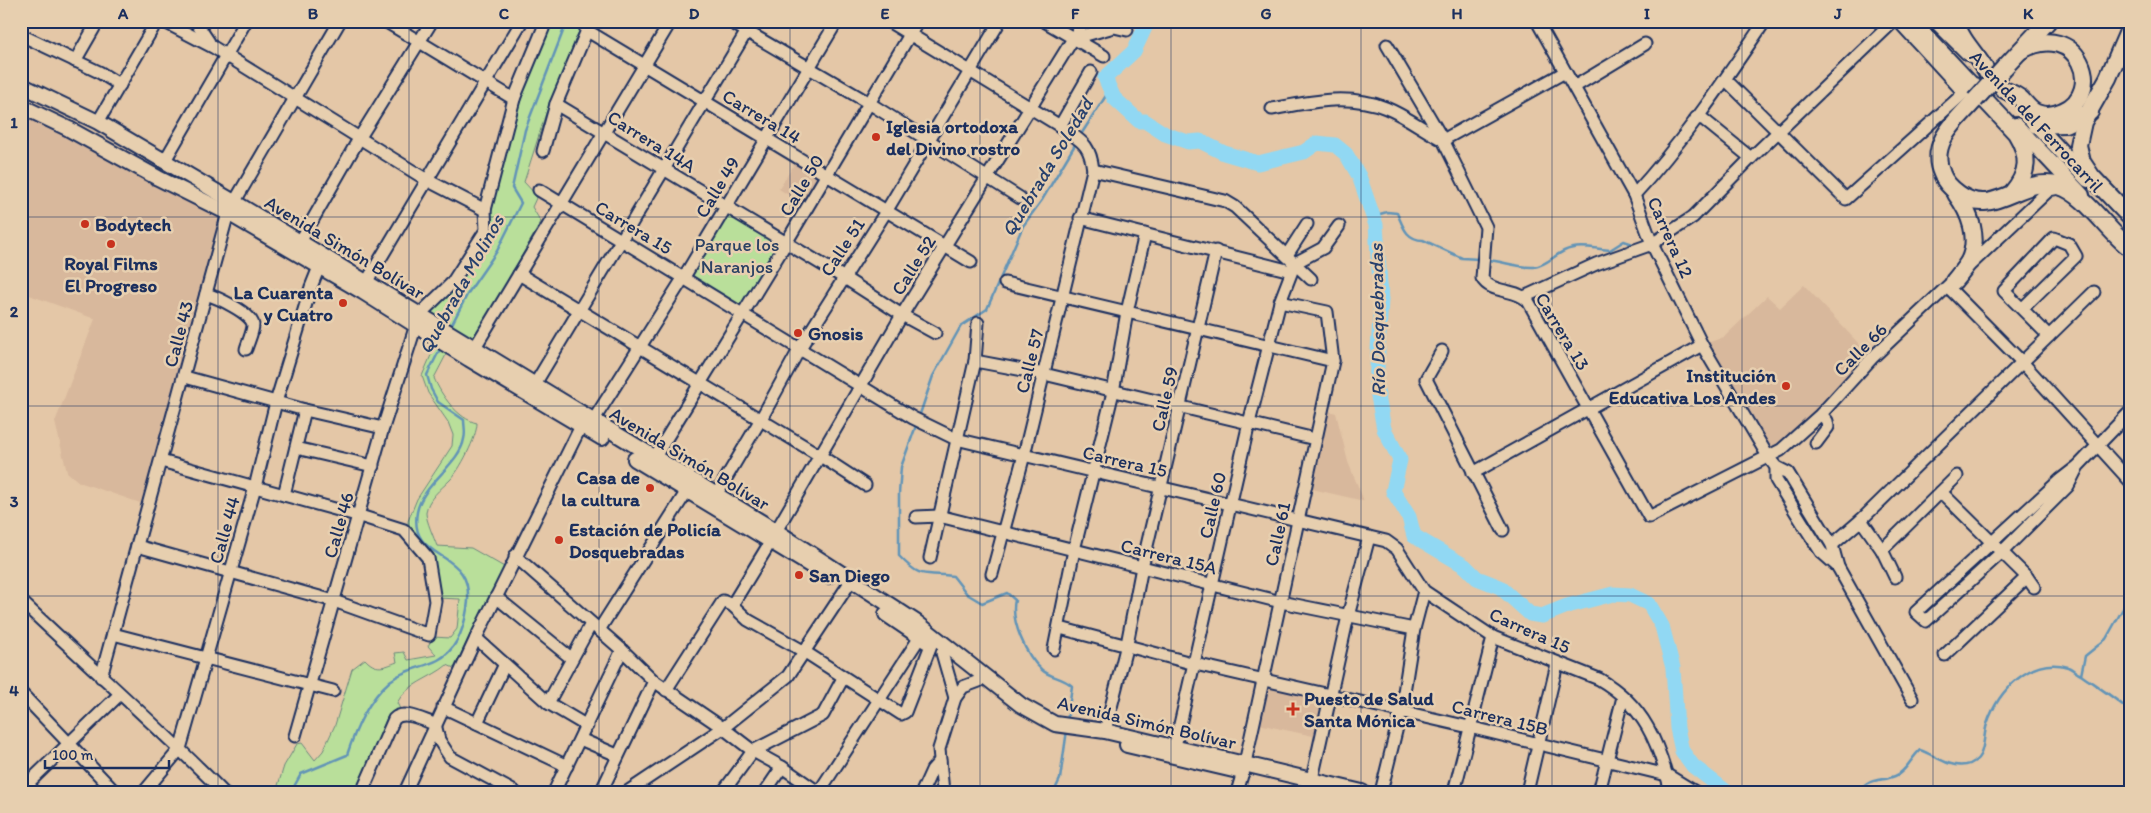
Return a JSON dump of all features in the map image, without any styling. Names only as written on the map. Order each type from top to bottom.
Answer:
[{"type":"highway","points":[[1911,21],[1980,84],[2012,127],[2025,151],[2027,160],[2024,176],[2010,196]]},
{"type":"highway","points":[[1956,21],[1963,38],[1981,61],[1980,84]]},
{"type":"highway","points":[[2022,50],[2045,24]]},
{"type":"highway","points":[[2130,27],[2090,112],[2083,122],[2078,137],[2082,162],[2092,177],[2130,217]]},
{"type":"highway","points":[[1951,284],[1969,261],[1973,237],[1970,216],[1950,187],[1939,166],[1941,141],[1980,84],[2032,44],[2048,41],[2068,48],[2081,63],[2084,82],[2081,92],[2066,110],[2048,115],[2035,113],[2018,96],[2003,89]]},
{"type":"highway","points":[[2036,125],[2065,124],[2090,112]]},
{"type":"highway","points":[[1950,187],[1965,198],[1983,203],[2002,200],[2026,188],[2046,184],[2062,187],[2076,194],[2130,247]]},
{"type":"main road","name":"Avenida del Ferrocarril","points":[[1917,21],[1980,84],[2130,247]]},
{"type":"main road","name":"Avenida del Ferrocarril","points":[[1936,21],[1980,84],[2003,89],[2130,224]]},
{"type":"main road","name":"Avenida Simón Bolívar","points":[[21,85],[98,122],[164,162],[319,267],[418,320]]},
{"type":"main road","name":"Avenida Simón Bolívar","points":[[21,106],[69,129],[158,178],[231,208],[300,242],[367,281],[433,330],[916,622],[1020,705],[1054,728]]},
{"type":"main road","name":"Avenida Simón Bolívar","points":[[456,344],[474,349],[535,384],[587,424]]},
{"type":"main road","name":"Avenida Simón Bolívar","points":[[690,487],[716,495],[931,645],[1016,710],[1054,728],[1312,779],[1362,792]]},
{"type":"main road","name":"Avenida Simón Bolívar","points":[[1080,733],[1105,731],[1174,751]]},
{"type":"main road","name":"Avenida Simón Bolívar","points":[[1244,767],[1325,792]]},
{"type":"street","points":[[98,122],[157,21]]},
{"type":"street","points":[[163,21],[213,47],[427,180],[485,210]]},
{"type":"street","points":[[195,21],[202,35],[213,47]]},
{"type":"street","points":[[164,162],[246,21]]},
{"type":"street","name":"Calle 43","points":[[101,677],[231,208],[340,21]]},
{"type":"street","points":[[385,21],[514,99]]},
{"type":"street","points":[[300,242],[360,137],[432,21]]},
{"type":"street","points":[[367,281],[522,21]]},
{"type":"street","points":[[474,349],[604,132],[646,67],[671,21]]},
{"type":"street","points":[[729,21],[750,26],[809,70],[869,104],[927,142],[1020,198]]},
{"type":"street","name":"Calle 49","points":[[406,792],[435,724],[515,556],[587,424],[684,277],[838,21]]},
{"type":"street","points":[[888,21],[972,70],[1060,126],[1091,72]]},
{"type":"street","name":"Calle 50","points":[[651,463],[786,243],[918,21]]},
{"type":"street","name":"Calle 51","points":[[716,495],[800,348],[887,210],[1000,21]]},
{"type":"street","points":[[1044,21],[1104,56]]},
{"type":"street","name":"Calle 52","points":[[666,690],[774,536],[819,455],[902,315],[1084,21]]},
{"type":"street","name":"Carrera 12","points":[[1537,21],[1634,195],[1652,244],[1702,345],[1772,462],[1776,480],[1822,552],[1838,567]]},
{"type":"street","points":[[1634,195],[1657,170],[1726,80],[1765,21]]},
{"type":"street","points":[[1524,297],[1596,264],[1652,244],[1693,217],[1751,158],[1894,21]]},
{"type":"street","points":[[1726,80],[1846,200],[1980,84],[1932,58],[1898,21]]},
{"type":"street","points":[[543,151],[556,104],[588,26]]},
{"type":"street","name":"Carrera 14","points":[[588,26],[646,67],[971,262]]},
{"type":"street","points":[[535,384],[665,171],[750,26]]},
{"type":"street","points":[[1074,38],[1114,27],[1127,30]]},
{"type":"street","points":[[75,61],[94,28]]},
{"type":"street","name":"Calle 46","points":[[295,736],[360,516],[383,428],[418,320],[452,283],[486,230],[485,210],[514,99],[543,29]]},
{"type":"street","points":[[21,35],[120,85]]},
{"type":"street","points":[[1574,87],[1645,44]]},
{"type":"street","name":"Carrera 13","points":[[1388,46],[1443,140],[1486,227],[1482,278],[1485,283],[1524,297],[1649,517]]},
{"type":"street","points":[[1272,109],[1320,100],[1346,100],[1385,108],[1443,140],[1565,72]]},
{"type":"street","name":"Carrera 14A","points":[[556,104],[843,277],[902,315],[935,333]]},
{"type":"street","points":[[1696,118],[1703,119],[1751,158]]},
{"type":"street","name":"Calle 57","points":[[992,574],[1024,455],[1093,170],[1092,155],[1083,142],[1060,126]]},
{"type":"street","points":[[1093,170],[1225,202],[1235,207],[1291,263],[1310,278]]},
{"type":"street","name":"Calle 66","points":[[1649,517],[1772,462],[1781,450],[1821,414],[1872,358],[2049,190],[2058,188],[2076,194]]},
{"type":"street","name":"Carrera 15","points":[[539,190],[862,385],[912,418],[925,422],[956,439],[1161,488],[1230,502],[1386,541],[1397,549],[1424,591],[1493,637],[1598,679],[1636,708],[1654,736],[1671,792]]},
{"type":"street","points":[[1080,218],[1216,251],[1291,263],[1323,248],[1339,226]]},
{"type":"street","name":"Calle 60","points":[[1174,751],[1249,423],[1291,263],[1307,224]]},
{"type":"street","points":[[1054,649],[1060,628],[1074,550],[1113,392],[1127,312],[1145,234]]},
{"type":"street","points":[[2023,308],[2076,256],[2069,244],[2054,238],[2004,291],[2049,336]]},
{"type":"street","name":"Calle 59","points":[[1105,731],[1127,644],[1142,566],[1216,251]]},
{"type":"street","name":"Calle 44","points":[[144,792],[180,749],[255,487],[276,402],[311,287],[319,267]]},
{"type":"street","points":[[520,274],[761,419],[865,485]]},
{"type":"street","points":[[1005,283],[1333,361]]},
{"type":"street","points":[[1951,284],[2130,481]]},
{"type":"street","points":[[1832,545],[1861,520],[2094,292]]},
{"type":"street","points":[[206,294],[230,304],[250,320],[253,325],[246,349]]},
{"type":"street","name":"Calle 61","points":[[1237,792],[1264,680],[1333,361],[1327,312],[1280,302]]},
{"type":"street","points":[[930,558],[938,516],[975,362],[978,323]]},
{"type":"street","points":[[1473,473],[1702,345]]},
{"type":"street","points":[[1442,351],[1426,379],[1504,530]]},
{"type":"street","points":[[975,362],[1044,374],[1315,439]]},
{"type":"street","points":[[185,377],[305,410],[383,428]]},
{"type":"street","points":[[284,496],[305,410]]},
{"type":"street","points":[[2078,466],[2068,486],[2002,552],[1926,620],[1916,612],[2060,480],[2078,466],[2130,412]]},
{"type":"street","points":[[1816,443],[1828,427],[1821,414]]},
{"type":"street","points":[[296,448],[373,466]]},
{"type":"street","points":[[137,546],[334,601],[429,635],[435,601],[428,558],[404,530],[162,461]]},
{"type":"street","name":"Carrera 12","points":[[1772,462],[1788,473],[1832,545],[1838,567],[1912,699]]},
{"type":"street","points":[[1882,550],[1958,476]]},
{"type":"street","points":[[548,702],[571,658],[595,627],[690,487]]},
{"type":"street","points":[[1941,492],[2027,577],[2034,587]]},
{"type":"street","name":"Carrera 15A","points":[[916,517],[938,516],[1280,602],[1414,628]]},
{"type":"street","points":[[1861,520],[1882,550],[1895,577]]},
{"type":"street","points":[[1312,779],[1348,616],[1369,538]]},
{"type":"street","points":[[515,556],[622,650],[654,681],[724,728],[753,751],[782,767],[819,792],[879,700],[931,645]]},
{"type":"street","points":[[1945,655],[2027,577]]},
{"type":"street","points":[[628,792],[724,728],[788,676],[847,587]]},
{"type":"street","points":[[1381,792],[1401,711],[1414,628],[1424,591]]},
{"type":"street","points":[[496,597],[571,658]]},
{"type":"street","points":[[21,601],[119,695],[180,749],[223,792]]},
{"type":"street","points":[[727,603],[748,620],[805,652],[901,714],[905,712],[911,701],[931,645]]},
{"type":"street","name":"Carrera 15B","points":[[1060,628],[1127,644],[1195,664],[1469,727],[1667,776],[1695,792]]},
{"type":"street","points":[[113,634],[333,691]]},
{"type":"street","points":[[1454,792],[1493,637]]},
{"type":"street","points":[[476,638],[504,666],[548,702],[586,726]]},
{"type":"street","points":[[931,645],[955,698]]},
{"type":"street","points":[[554,792],[622,650]]},
{"type":"street","points":[[1527,792],[1558,664]]},
{"type":"street","points":[[477,723],[504,666]]},
{"type":"street","points":[[723,792],[753,751],[763,744],[823,716],[843,678]]},
{"type":"street","points":[[944,792],[939,749],[955,698],[963,687],[979,680]]},
{"type":"street","points":[[601,792],[617,755],[654,681]]},
{"type":"street","points":[[21,693],[115,792]]},
{"type":"street","points":[[26,786],[119,695]]},
{"type":"street","points":[[1598,792],[1623,697]]},
{"type":"street","points":[[443,707],[567,766]]},
{"type":"street","points":[[362,792],[394,719],[398,715],[405,714],[435,724],[439,740],[450,757],[515,792]]},
{"type":"street","points":[[580,739],[617,755]]},
{"type":"street","points":[[922,792],[932,770],[940,761]]},
{"type":"street","points":[[765,792],[782,767]]},
{"type":"shaded area","points":[[21,106],[228,213],[149,506],[79,482],[67,472],[55,422],[95,319],[21,292]]},
{"type":"shaded area","points":[[798,158],[826,176],[808,207],[779,189]]},
{"type":"shaded area","name":"Institución Educativa Los Andes","points":[[1804,285],[1872,358],[1769,458],[1702,345],[1724,337],[1767,296],[1780,308]]},
{"type":"shaded area","points":[[1329,411],[1336,413],[1348,462],[1364,501],[1312,489]]},
{"type":"shaded area","name":"Puesto de Salud Santa Mónica","points":[[1264,680],[1332,695],[1322,738],[1254,723]]},
{"type":"green space","points":[[547,21],[585,21],[576,37],[570,60],[546,113],[524,182],[537,196],[532,207],[541,222],[473,341],[424,318],[456,286],[491,211],[516,110]]},
{"type":"green space","name":"Parque los Naranjos","points":[[725,206],[786,243],[743,313],[684,277]]},
{"type":"green space","points":[[435,346],[447,353],[434,378],[437,385],[446,399],[463,417],[477,423],[471,445],[458,469],[429,503],[426,513],[429,524],[437,546],[471,548],[506,568],[492,591],[454,668],[447,665],[413,686],[401,696],[397,703],[400,709],[394,710],[387,717],[357,792],[276,792],[284,766],[297,744],[302,743],[315,760],[323,751],[335,725],[352,669],[365,659],[377,667],[392,664],[397,662],[395,653],[404,652],[408,660],[436,655],[428,646],[433,637],[450,638],[457,629],[460,599],[438,598],[437,581],[408,529],[408,521],[417,499],[452,446],[453,435],[448,422],[428,393],[422,376]]},
{"type":"waterway","name":"Quebrada Molinos","points":[[450,328],[468,293],[497,251],[521,203],[512,188],[525,130],[567,21]]},
{"type":"waterway","name":"Río Dosquebradas","points":[[1148,21],[1134,51],[1105,78],[1114,98],[1139,121],[1145,121],[1165,134],[1188,142],[1200,141],[1224,153],[1258,163],[1304,152],[1317,143],[1335,145],[1346,154],[1359,176],[1376,225],[1381,299],[1376,385],[1384,429],[1400,460],[1393,491],[1409,517],[1414,536],[1465,566],[1477,578],[1500,587],[1530,614],[1542,616],[1567,606],[1613,594],[1630,595],[1649,604],[1662,626],[1673,668],[1677,728],[1682,751],[1693,766],[1727,792]]},
{"type":"waterway","name":"Quebrada Soledad","points":[[1080,136],[1109,91]]},
{"type":"waterway","name":"Quebrada Soledad","points":[[919,417],[933,376],[961,326],[987,309],[1023,226],[1042,200],[1076,143]]},
{"type":"waterway","points":[[1373,216],[1387,212],[1397,213],[1403,227],[1413,238],[1423,240],[1462,258],[1479,259]]},
{"type":"waterway","points":[[1487,260],[1534,267],[1570,249],[1587,247],[1610,250],[1624,241],[1636,245]]},
{"type":"waterway","name":"Quebrada Molinos","points":[[291,792],[301,774],[347,755],[354,735],[369,706],[390,681],[408,671],[432,663],[445,656],[455,644],[462,631],[467,609],[468,589],[463,574],[454,564],[432,550],[423,541],[417,529],[417,512],[420,502],[433,483],[456,457],[465,437],[464,420],[438,402],[431,389],[427,375],[441,347]]},
{"type":"waterway","name":"Quebrada Soledad","points":[[917,423],[901,467],[899,556],[907,564],[924,574],[953,576],[967,594],[982,603],[1007,593],[1015,600],[1014,608],[1017,627],[1030,656],[1046,673],[1072,686],[1067,722]]},
{"type":"waterway","points":[[2081,675],[2085,656],[2106,639],[2130,596]]},
{"type":"waterway","points":[[1858,792],[1871,782],[1899,774],[1920,750],[1953,765],[1973,763],[1981,754],[1987,724],[1999,700],[2017,679],[2029,671],[2041,667],[2054,665],[2068,667],[2106,692],[2130,711]]},
{"type":"waterway","name":"Quebrada Soledad","points":[[1054,792],[1060,779],[1067,730]]},
{"type":"place","name":"Iglesia ortodoxa del Divino rostro","points":[[876,137]]},
{"type":"place","name":"Bodytech","points":[[85,224]]},
{"type":"place","name":"Royal Films El Progreso","points":[[111,244]]},
{"type":"place","name":"La Cuarenta y Cuatro","points":[[343,303]]},
{"type":"place","name":"Gnosis","points":[[798,333]]},
{"type":"place","name":"Institución Educativa Los Andes","points":[[1786,386]]},
{"type":"place","name":"Casa de la cultura","points":[[650,488]]},
{"type":"place","name":"Estación de Policía Dosquebradas","points":[[559,540]]},
{"type":"place","name":"San Diego","points":[[799,575]]},
{"type":"place","name":"Puesto de Salud Santa Mónica","points":[[1293,709]]}]
